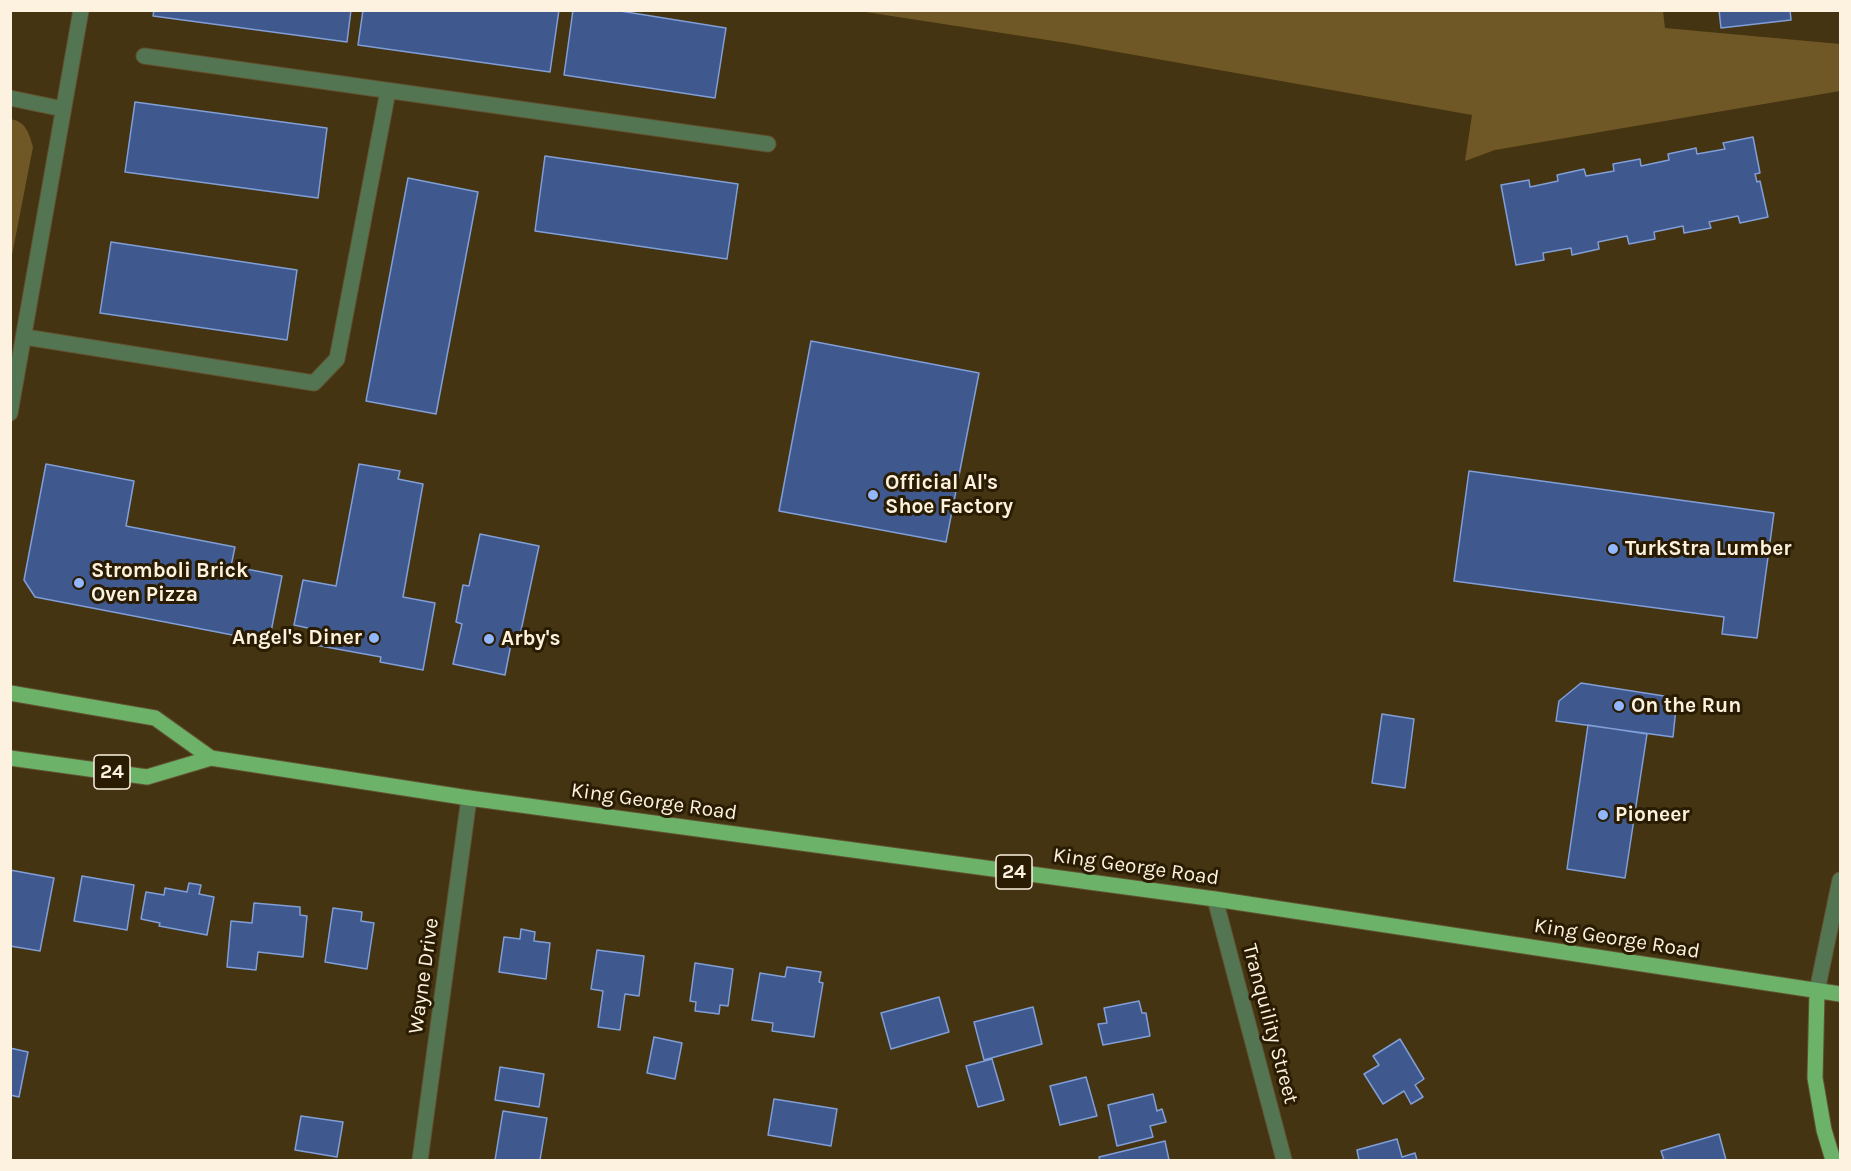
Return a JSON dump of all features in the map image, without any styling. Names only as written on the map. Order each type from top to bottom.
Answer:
[{"type":"main road","name":"King George Road","points":[[10,693],[155,718],[211,758]]},
{"type":"main road","name":"King George Road","points":[[10,758],[147,777],[211,758],[469,798],[1215,899],[1840,994]]},
{"type":"main road","points":[[1817,991],[1815,1078],[1824,1130],[1833,1161]]},
{"type":"street","points":[[10,413],[81,10]]},
{"type":"street","points":[[144,56],[768,144]]},
{"type":"street","points":[[25,338],[314,383],[337,358],[388,91]]},
{"type":"street","points":[[10,98],[63,109]]},
{"type":"street","name":"Wayne Drive","points":[[420,1161],[469,798]]},
{"type":"street","points":[[1817,991],[1840,880]]},
{"type":"street","name":"Tranquility Street","points":[[1215,899],[1284,1161]]},
{"type":"shaded area","points":[[859,11],[1663,11],[1665,28],[1840,44],[1840,91],[1495,150],[1465,161],[1472,115],[1067,43]]},
{"type":"shaded area","points":[[11,119],[23,125],[33,147],[11,260]]},
{"type":"building","points":[[154,10],[351,10],[347,42],[153,16]]},
{"type":"building","points":[[363,10],[559,10],[550,72],[358,45]]},
{"type":"building","points":[[573,10],[614,10],[726,28],[715,98],[564,75]]},
{"type":"building","points":[[1719,10],[1790,10],[1791,20],[1721,28]]},
{"type":"building","points":[[135,102],[327,128],[318,198],[125,172]]},
{"type":"building","points":[[1753,137],[1760,173],[1755,174],[1757,182],[1760,181],[1768,217],[1740,223],[1738,216],[1709,222],[1711,228],[1684,233],[1683,226],[1654,232],[1655,239],[1629,244],[1627,236],[1598,242],[1599,249],[1572,255],[1571,248],[1543,253],[1544,260],[1516,265],[1501,185],[1529,180],[1530,187],[1558,181],[1557,175],[1584,169],[1586,176],[1614,171],[1613,164],[1640,159],[1641,166],[1669,160],[1668,154],[1696,148],[1697,154],[1725,149],[1723,143]]},
{"type":"building","points":[[545,156],[738,184],[727,259],[535,231]]},
{"type":"building","points":[[408,178],[478,192],[436,414],[366,401]]},
{"type":"building","points":[[111,242],[297,270],[287,340],[100,313]]},
{"type":"building","points":[[811,341],[979,373],[946,542],[779,511]]},
{"type":"building","points":[[46,464],[134,481],[126,526],[235,547],[231,566],[282,576],[269,642],[35,597],[24,580]]},
{"type":"building","points":[[359,464],[400,471],[398,479],[423,484],[403,597],[435,603],[423,670],[380,662],[381,657],[315,645],[317,630],[294,625],[303,580],[336,586]]},
{"type":"building","points":[[1469,471],[1774,513],[1757,638],[1722,634],[1724,617],[1454,581]]},
{"type":"building","points":[[480,534],[539,546],[519,640],[512,639],[505,675],[453,664],[462,624],[456,622],[463,585],[469,586]]},
{"type":"building","points":[[1581,683],[1677,698],[1673,737],[1556,721],[1559,701]]},
{"type":"building","points":[[1382,714],[1414,719],[1405,788],[1372,783]]},
{"type":"building","points":[[1588,725],[1647,734],[1625,878],[1567,869]]},
{"type":"building","points":[[10,870],[54,878],[40,951],[10,946]]},
{"type":"building","points":[[82,876],[134,885],[127,930],[74,921]]},
{"type":"building","points":[[189,883],[201,885],[199,894],[214,897],[207,935],[159,926],[160,923],[141,919],[146,892],[164,895],[165,888],[187,892]]},
{"type":"building","points":[[254,903],[300,907],[300,915],[307,916],[303,957],[258,952],[256,970],[227,967],[231,921],[252,923]]},
{"type":"building","points":[[333,908],[362,912],[361,921],[374,923],[367,969],[325,962]]},
{"type":"building","points":[[521,929],[535,932],[534,941],[550,943],[546,979],[499,972],[504,937],[520,939]]},
{"type":"building","points":[[597,950],[644,956],[639,996],[625,994],[620,1030],[598,1027],[603,991],[591,989]]},
{"type":"building","points":[[695,963],[733,969],[728,1006],[720,1005],[719,1014],[695,1011],[696,1002],[690,1001]]},
{"type":"building","points":[[787,967],[821,972],[819,982],[823,983],[814,1037],[772,1031],[773,1023],[752,1020],[760,973],[785,977]]},
{"type":"building","points":[[939,997],[949,1032],[891,1049],[881,1013]]},
{"type":"building","points":[[1139,1001],[1142,1013],[1146,1013],[1150,1036],[1103,1045],[1098,1024],[1107,1023],[1104,1008]]},
{"type":"building","points":[[1033,1007],[1042,1044],[984,1060],[974,1022]]},
{"type":"building","points":[[654,1037],[682,1043],[675,1079],[647,1073]]},
{"type":"building","points":[[1400,1039],[1424,1079],[1415,1085],[1423,1097],[1411,1104],[1404,1091],[1383,1104],[1364,1074],[1379,1065],[1373,1056]]},
{"type":"building","points":[[10,1048],[28,1052],[19,1097],[10,1095]]},
{"type":"building","points":[[992,1059],[1004,1100],[978,1107],[966,1066]]},
{"type":"building","points":[[500,1067],[544,1074],[539,1107],[495,1100]]},
{"type":"building","points":[[1086,1077],[1097,1116],[1060,1125],[1050,1086]]},
{"type":"building","points":[[1153,1094],[1157,1111],[1162,1109],[1166,1122],[1150,1126],[1153,1137],[1117,1146],[1108,1105]]},
{"type":"building","points":[[774,1099],[837,1109],[831,1146],[768,1135]]},
{"type":"building","points":[[503,1111],[547,1118],[540,1160],[495,1160]]},
{"type":"building","points":[[301,1116],[343,1122],[337,1157],[295,1150]]},
{"type":"building","points":[[1719,1134],[1726,1160],[1664,1160],[1661,1151]]},
{"type":"building","points":[[1397,1139],[1402,1157],[1415,1153],[1417,1160],[1359,1160],[1357,1150]]},
{"type":"building","points":[[1165,1141],[1169,1160],[1100,1160],[1099,1157]]},
{"type":"place","name":"Official Al's Shoe Factory","points":[[873,495]]},
{"type":"place","name":"TurkStra Lumber","points":[[1613,549]]},
{"type":"place","name":"Stromboli Brick Oven Pizza","points":[[79,583]]},
{"type":"place","name":"Angel's Diner","points":[[374,638]]},
{"type":"place","name":"Arby's","points":[[489,639]]},
{"type":"place","name":"On the Run","points":[[1619,706]]},
{"type":"place","name":"Pioneer","points":[[1603,815]]}]
